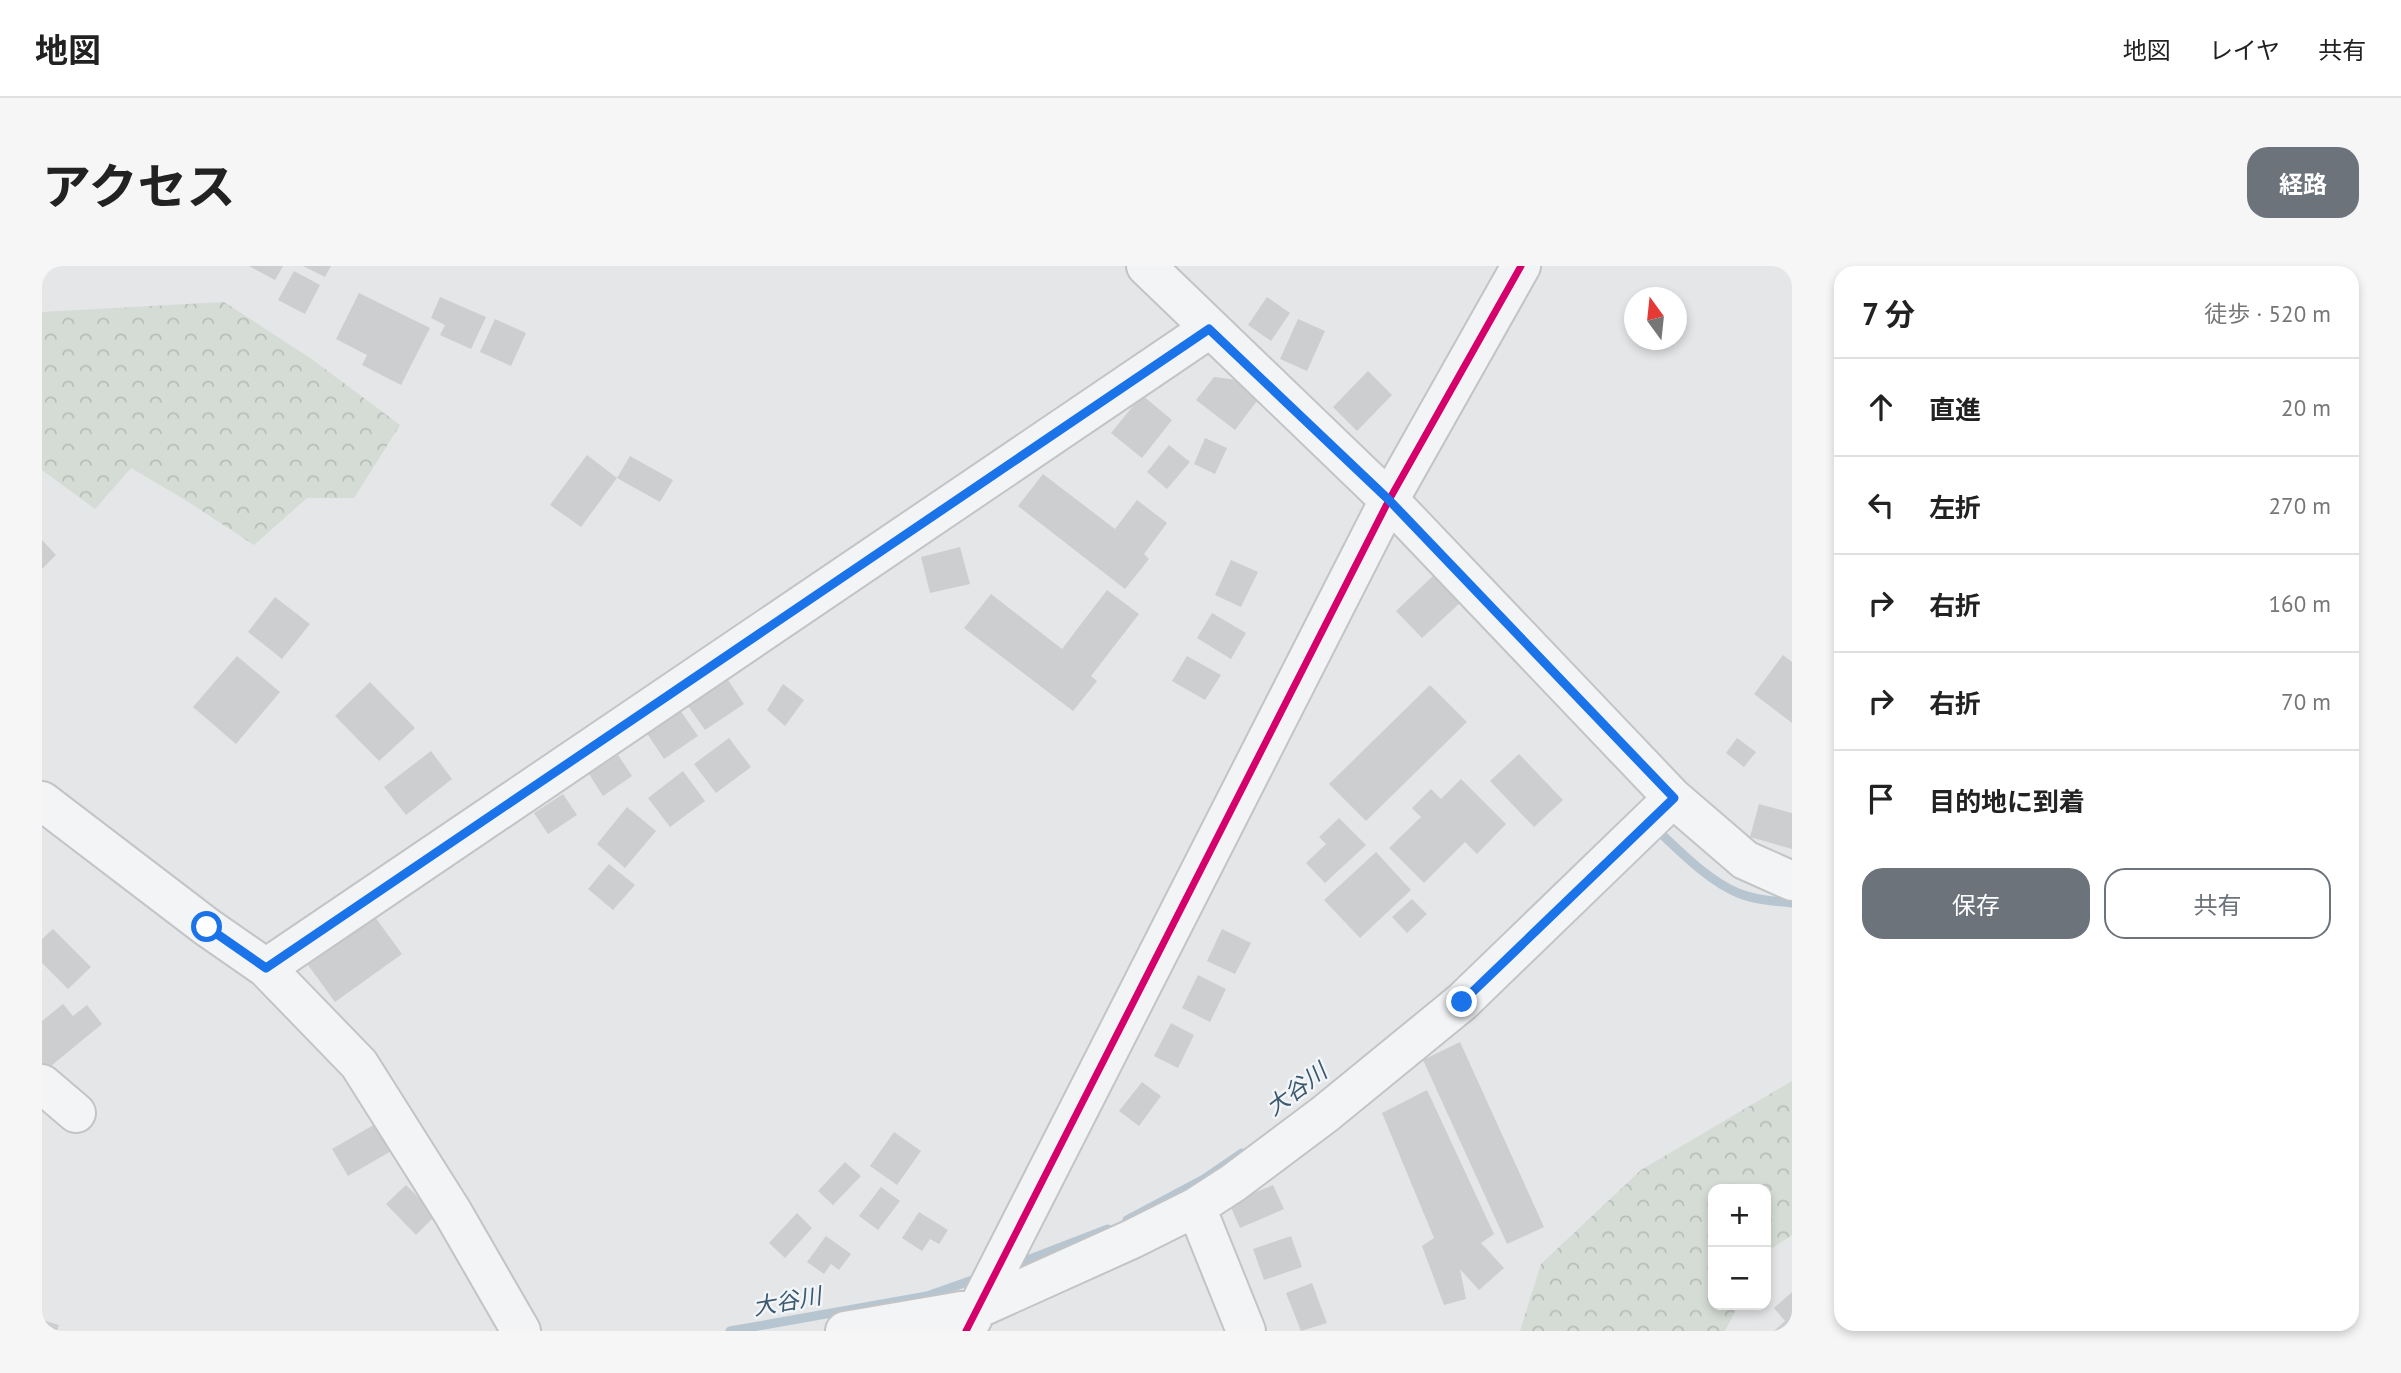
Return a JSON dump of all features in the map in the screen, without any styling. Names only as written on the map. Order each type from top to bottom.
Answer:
[{"type":"street","points":[[1146,266],[1389,500],[1674,798],[1745,860],[1792,881]]},
{"type":"street","points":[[973,1320],[1389,500],[1521,266]]},
{"type":"street","points":[[266,968],[1209,329]]},
{"type":"street","points":[[845,1331],[973,1320],[1196,1207],[1233,1183],[1325,1114],[1462,1002],[1674,798]]},
{"type":"street","points":[[42,801],[207,927],[266,968],[359,1064],[453,1213],[521,1331]]},
{"type":"street","points":[[42,1084],[76,1113]]},
{"type":"street","points":[[1196,1207],[1246,1331]]},
{"type":"green space","points":[[224,302],[313,360],[400,425],[354,498],[307,498],[254,545],[131,468],[95,509],[42,470],[42,312]]},
{"type":"green space","points":[[1792,1081],[1792,1235],[1771,1249],[1771,1184],[1708,1184],[1708,1310],[1736,1310],[1725,1331],[1520,1331],[1541,1264],[1641,1170]]},
{"type":"building","points":[[249,266],[283,266],[275,280]]},
{"type":"building","points":[[303,266],[331,266],[325,277]]},
{"type":"building","points":[[294,271],[320,285],[305,314],[278,300]]},
{"type":"building","points":[[359,293],[430,328],[401,385],[362,365],[367,355],[336,339]]},
{"type":"building","points":[[440,297],[486,317],[471,349],[440,335],[445,325],[431,318]]},
{"type":"building","points":[[1267,297],[1290,313],[1271,341],[1248,325]]},
{"type":"building","points":[[495,319],[526,333],[511,366],[480,352]]},
{"type":"building","points":[[1298,319],[1325,331],[1307,371],[1280,359]]},
{"type":"building","points":[[1368,371],[1392,395],[1357,431],[1333,407]]},
{"type":"building","points":[[1214,377],[1238,380],[1260,397],[1235,430],[1196,400]]},
{"type":"building","points":[[1142,395],[1172,420],[1142,458],[1111,433]]},
{"type":"building","points":[[1205,438],[1227,448],[1215,474],[1194,464]]},
{"type":"building","points":[[1169,445],[1190,462],[1167,489],[1147,472]]},
{"type":"building","points":[[587,455],[617,478],[581,527],[550,505]]},
{"type":"building","points":[[630,456],[673,480],[660,502],[617,478]]},
{"type":"building","points":[[1043,474],[1115,529],[1137,500],[1167,523],[1144,554],[1149,559],[1125,589],[1018,506]]},
{"type":"building","points":[[42,540],[56,555],[42,569]]},
{"type":"building","points":[[960,547],[970,584],[930,593],[921,557]]},
{"type":"building","points":[[1231,560],[1258,572],[1241,607],[1215,595]]},
{"type":"building","points":[[1433,576],[1460,603],[1422,638],[1396,611]]},
{"type":"building","points":[[1107,590],[1139,614],[1091,676],[1097,681],[1073,711],[964,628],[991,594],[1062,649]]},
{"type":"building","points":[[275,597],[310,624],[282,659],[248,632]]},
{"type":"building","points":[[1212,613],[1246,633],[1231,659],[1197,638]]},
{"type":"building","points":[[1783,655],[1792,662],[1792,723],[1754,694]]},
{"type":"building","points":[[237,656],[280,692],[236,744],[193,707]]},
{"type":"building","points":[[1187,656],[1221,675],[1205,700],[1172,681]]},
{"type":"building","points":[[728,680],[744,704],[705,730],[688,706]]},
{"type":"building","points":[[370,682],[415,728],[379,761],[335,716]]},
{"type":"building","points":[[783,684],[804,700],[785,726],[767,710]]},
{"type":"building","points":[[1430,685],[1467,722],[1366,821],[1329,784]]},
{"type":"building","points":[[680,710],[698,736],[664,759],[646,732]]},
{"type":"building","points":[[729,738],[751,767],[716,793],[694,764]]},
{"type":"building","points":[[1737,738],[1756,752],[1744,767],[1726,753]]},
{"type":"building","points":[[431,751],[452,779],[406,815],[384,787]]},
{"type":"building","points":[[1519,754],[1563,800],[1534,827],[1490,781]]},
{"type":"building","points":[[618,755],[632,776],[603,796],[589,774]]},
{"type":"building","points":[[683,771],[705,801],[670,827],[648,798]]},
{"type":"building","points":[[1461,779],[1506,824],[1477,854],[1465,842],[1424,883],[1389,848],[1421,817],[1412,808],[1431,789],[1441,799]]},
{"type":"building","points":[[563,794],[577,815],[548,834],[534,813]]},
{"type":"building","points":[[1759,804],[1792,813],[1792,849],[1750,837]]},
{"type":"building","points":[[627,807],[656,831],[625,868],[597,844]]},
{"type":"building","points":[[1339,818],[1366,845],[1325,883],[1306,863],[1326,844],[1319,837]]},
{"type":"building","points":[[1376,852],[1411,890],[1360,938],[1324,900]]},
{"type":"building","points":[[609,864],[635,885],[613,910],[588,889]]},
{"type":"building","points":[[1412,899],[1427,914],[1407,933],[1392,917]]},
{"type":"building","points":[[375,917],[402,954],[335,1002],[308,965]]},
{"type":"building","points":[[53,929],[91,967],[68,989],[42,963],[42,939]]},
{"type":"building","points":[[1222,929],[1251,943],[1235,974],[1207,961]]},
{"type":"building","points":[[1198,975],[1226,989],[1210,1022],[1182,1008]]},
{"type":"building","points":[[63,1004],[73,1016],[87,1005],[102,1024],[46,1070],[42,1065],[42,1021]]},
{"type":"building","points":[[1171,1023],[1194,1035],[1178,1068],[1154,1056]]},
{"type":"building","points":[[1460,1042],[1544,1227],[1507,1244],[1423,1060]]},
{"type":"building","points":[[1142,1082],[1161,1096],[1139,1126],[1119,1111]]},
{"type":"building","points":[[1427,1090],[1494,1234],[1481,1243],[1504,1268],[1479,1290],[1460,1269],[1466,1299],[1444,1305],[1422,1246],[1434,1238],[1382,1113]]},
{"type":"building","points":[[377,1123],[393,1150],[348,1176],[332,1149]]},
{"type":"building","points":[[894,1132],[921,1151],[897,1185],[870,1166]]},
{"type":"building","points":[[845,1162],[861,1176],[833,1205],[818,1191]]},
{"type":"building","points":[[406,1185],[436,1215],[416,1235],[386,1204]]},
{"type":"building","points":[[1273,1185],[1284,1209],[1240,1228],[1229,1203]]},
{"type":"building","points":[[881,1187],[900,1201],[878,1230],[859,1216]]},
{"type":"building","points":[[919,1212],[948,1230],[939,1244],[930,1239],[922,1251],[902,1238]]},
{"type":"building","points":[[797,1213],[812,1228],[785,1258],[769,1243]]},
{"type":"building","points":[[826,1236],[851,1254],[839,1270],[831,1264],[824,1274],[807,1262]]},
{"type":"building","points":[[1291,1236],[1302,1267],[1264,1280],[1253,1249]]},
{"type":"building","points":[[1312,1283],[1327,1323],[1301,1331],[1286,1293]]},
{"type":"building","points":[[1792,1292],[1792,1331],[1774,1331],[1785,1321],[1774,1308]]},
{"type":"building","points":[[42,1320],[59,1325],[57,1331],[42,1331]]},
{"type":"waterway","name":"大谷川","points":[[1655,828],[1694,864],[1727,887],[1751,897],[1792,903]]},
{"type":"waterway","name":"大谷川","points":[[1127,1220],[1204,1179],[1242,1153]]},
{"type":"waterway","name":"大谷川","points":[[1014,1265],[1108,1229]]},
{"type":"waterway","name":"大谷川","points":[[730,1331],[927,1296],[981,1277]]},
{"type":"cycle path","points":[[966,1331],[1389,500],[1521,266]]},
{"type":"cycle path","points":[[266,968],[1209,329]]},
{"type":"route","points":[[207,927],[266,968],[1209,329],[1389,500],[1674,798],[1462,1002]]}]
